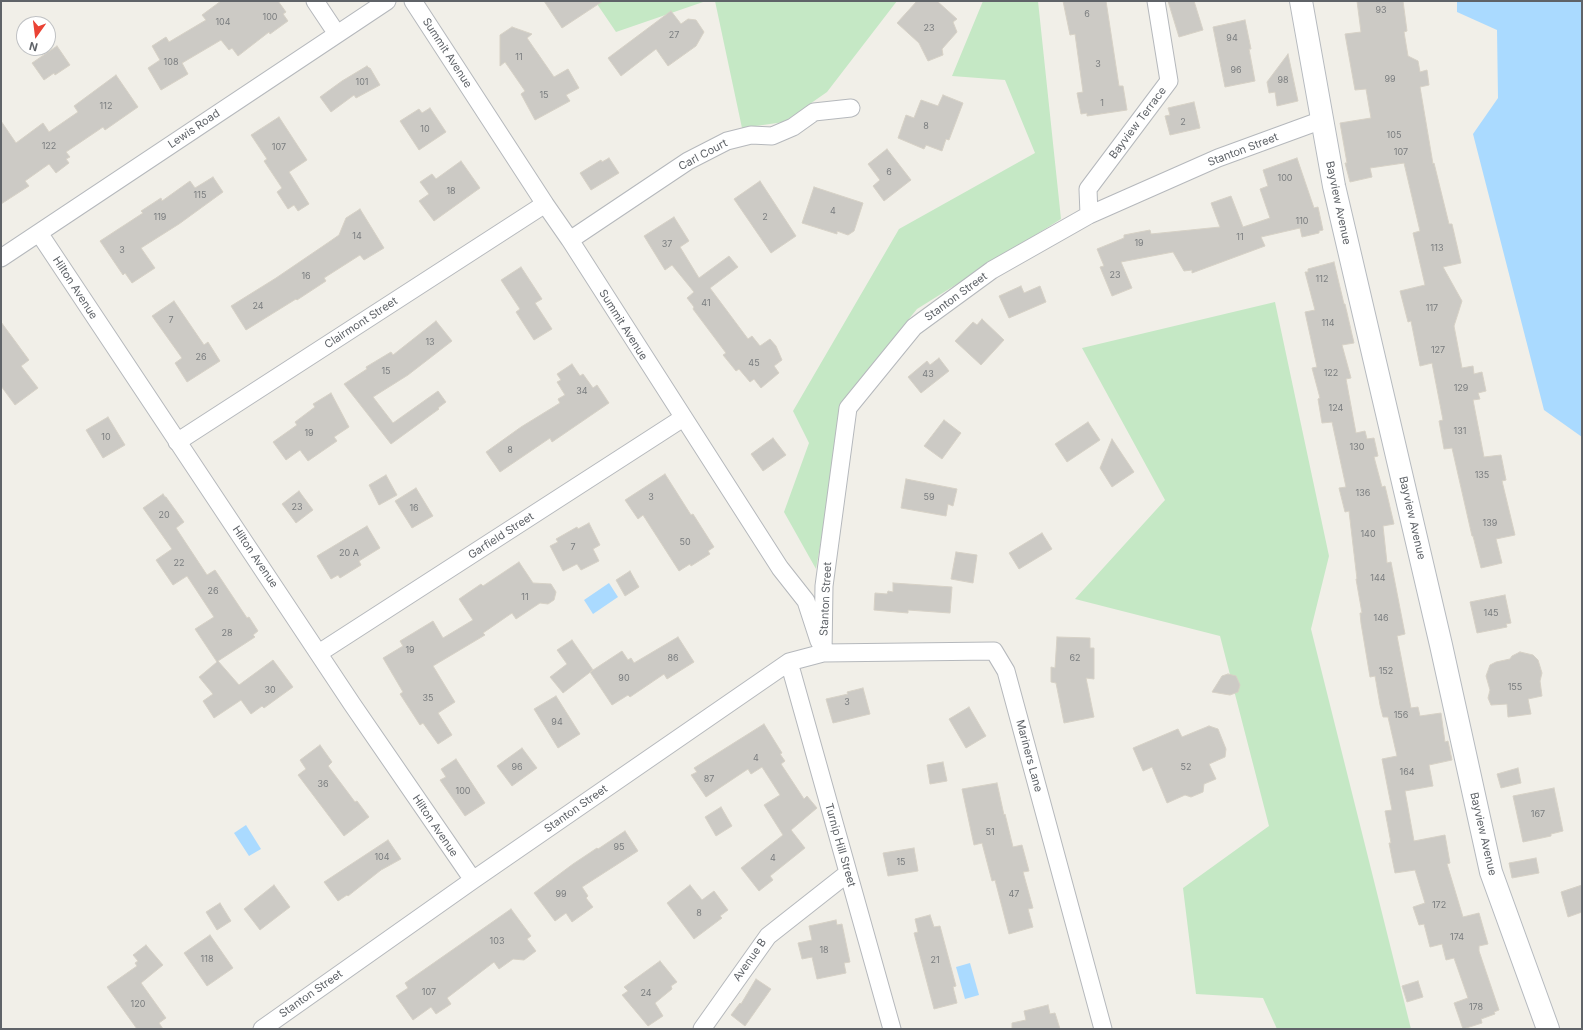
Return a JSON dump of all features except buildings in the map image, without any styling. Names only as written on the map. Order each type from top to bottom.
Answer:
[{"type":"main road","name":"Bayview Avenue","points":[[1301,1],[1334,186],[1441,645],[1491,872],[1548,1029]]},
{"type":"street","points":[[315,1],[338,34]]},
{"type":"street","name":"Lewis Road","points":[[1,258],[387,1]]},
{"type":"street","name":"Summit Avenue","points":[[413,1],[570,240],[780,568],[806,601],[823,653]]},
{"type":"street","name":"Bayview Terrace","points":[[1090,215],[1088,189],[1169,81],[1156,1]]},
{"type":"street","name":"Carl Court","points":[[570,240],[688,161],[727,141],[751,135],[772,136],[793,127],[814,112],[851,108]]},
{"type":"street","name":"Stanton Street","points":[[262,1029],[473,880],[789,662],[823,653],[824,586],[848,408],[914,327],[992,270],[1090,215],[1218,158],[1322,120]]},
{"type":"street","name":"Clairmont Street","points":[[177,442],[545,204]]},
{"type":"street","name":"Hilton Avenue","points":[[39,233],[356,710],[473,880]]},
{"type":"street","name":"Garfield Street","points":[[319,653],[683,418]]},
{"type":"street","name":"Mariners Lane","points":[[823,653],[994,651],[1006,671],[1104,1029]]},
{"type":"street","name":"Turnip Hill Street","points":[[789,662],[892,1029]]},
{"type":"street","name":"Avenue B","points":[[702,1029],[768,936],[848,873]]},
{"type":"green space","points":[[595,1],[706,1],[616,32]]},
{"type":"green space","points":[[715,1],[897,1],[827,92],[784,122],[742,128]]},
{"type":"green space","points":[[983,1],[1038,1],[1061,219],[917,309],[847,395],[816,569],[784,512],[809,443],[793,411],[899,229],[1035,153],[1005,80],[952,76]]},
{"type":"green space","points":[[1275,302],[1329,556],[1311,629],[1411,1029],[1277,1029],[1263,998],[1196,994],[1183,888],[1269,826],[1220,636],[1075,599],[1165,500],[1082,348]]},
{"type":"water","points":[[1457,1],[1582,1],[1582,437],[1544,410],[1473,134],[1498,98],[1497,30],[1457,12]]},
{"type":"water","points":[[609,583],[618,597],[593,614],[584,600]]},
{"type":"water","points":[[246,825],[261,849],[249,856],[234,833]]},
{"type":"water","points":[[970,963],[979,995],[965,999],[956,967]]}]
